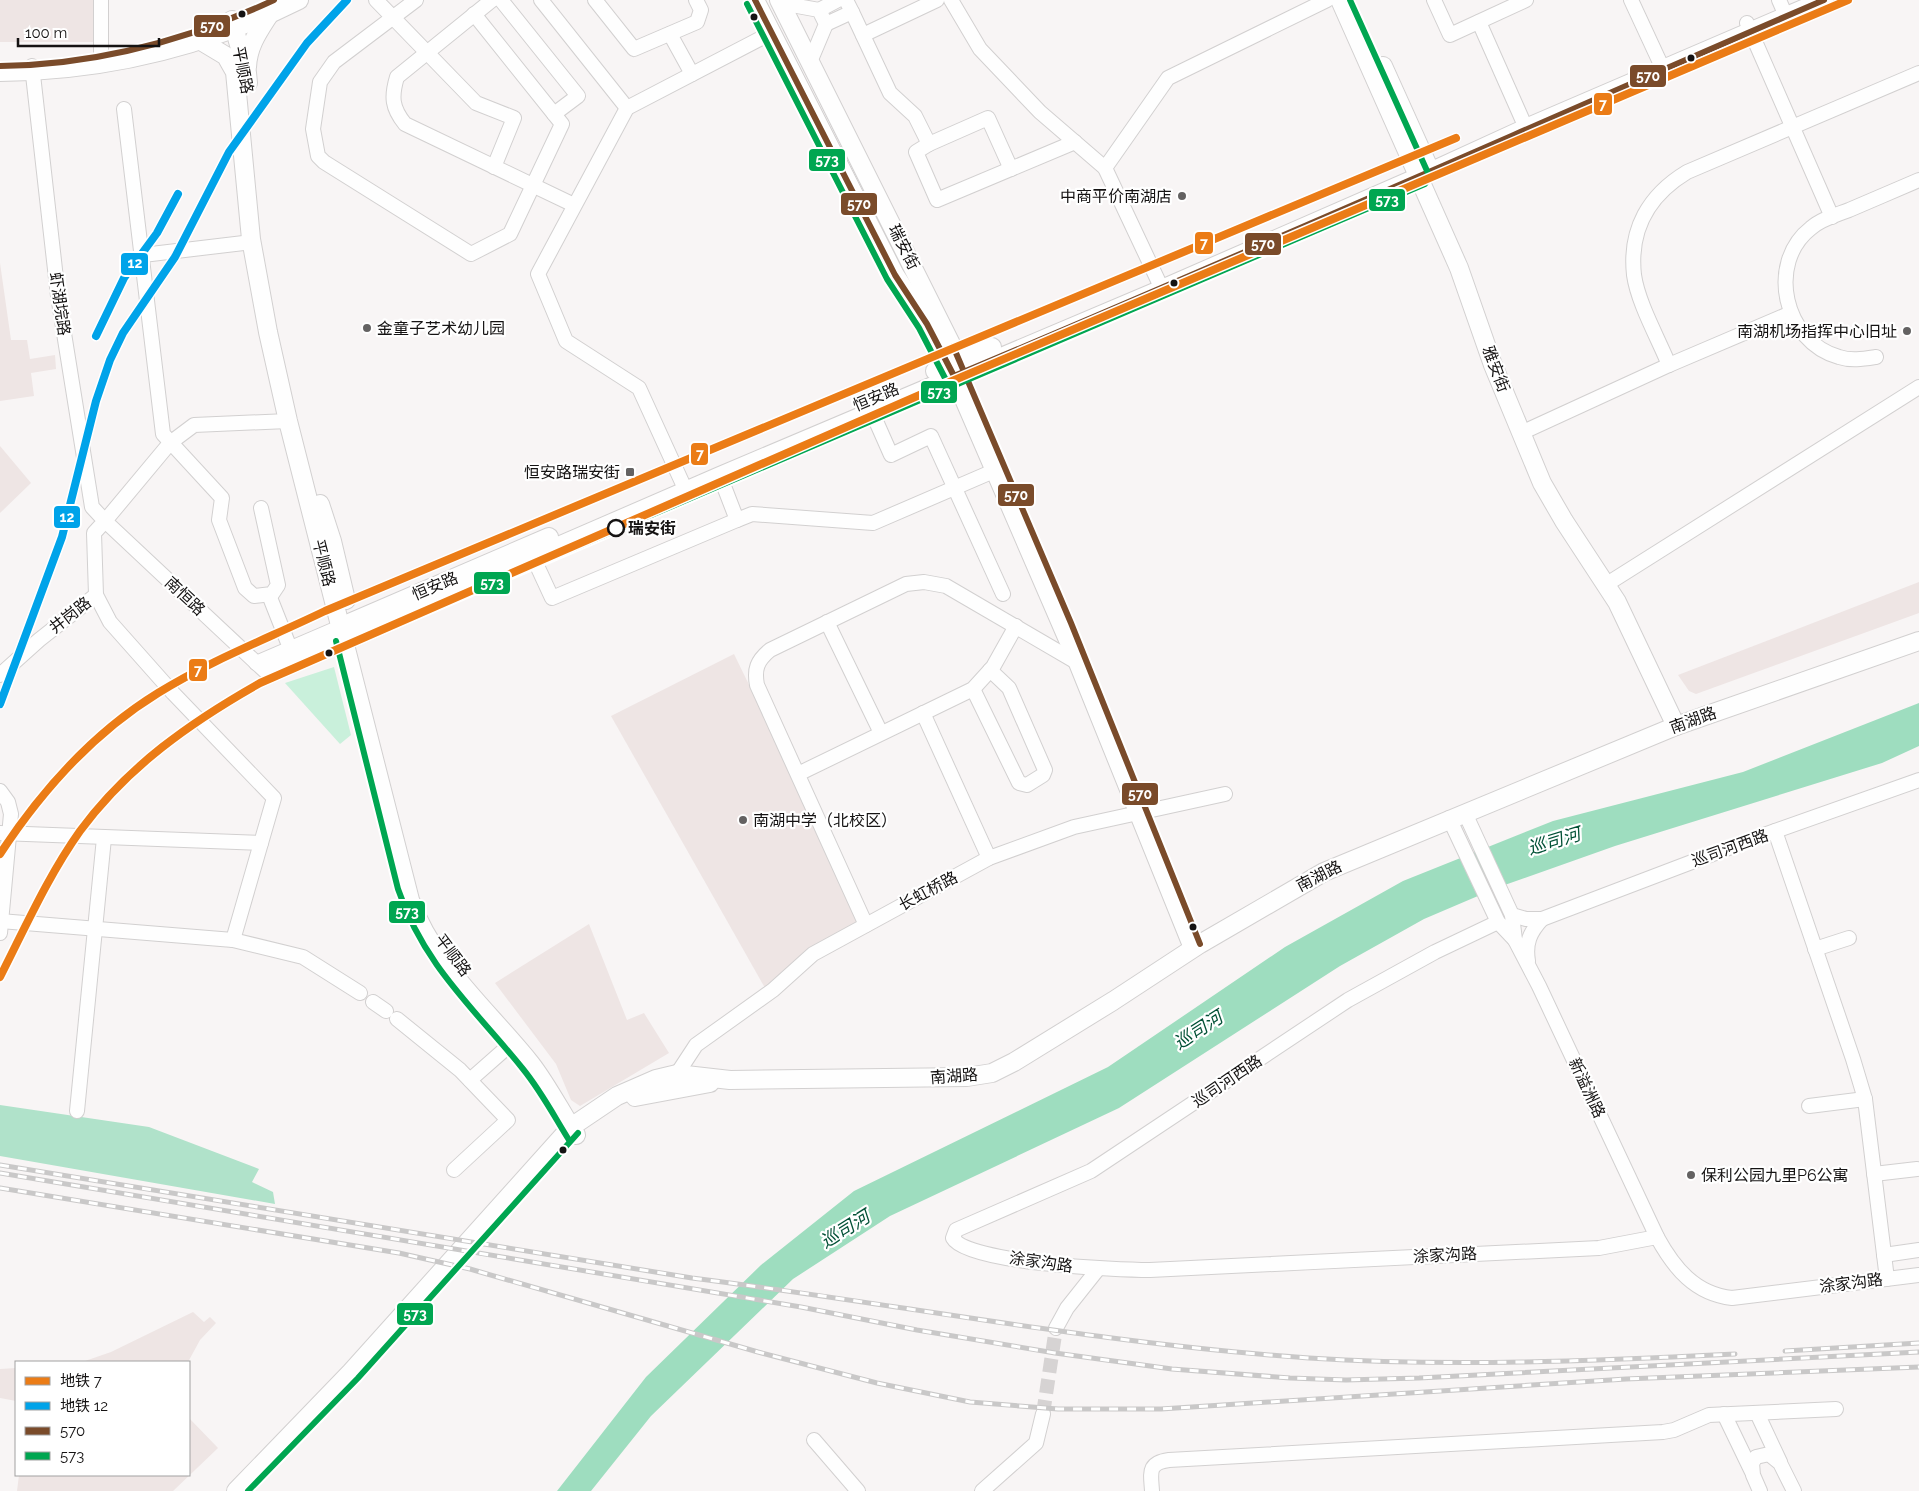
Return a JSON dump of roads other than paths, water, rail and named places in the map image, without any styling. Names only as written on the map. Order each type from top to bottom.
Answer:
[{"type":"main road","points":[[0,66],[32,68],[126,60],[201,41],[271,7],[298,0]]},
{"type":"main road","name":"瑞安街","points":[[755,0],[895,275],[957,368],[996,470],[1143,811]]},
{"type":"main road","name":"雅安街","points":[[1340,0],[1423,169]]},
{"type":"main road","name":"雅安街","points":[[1352,0],[1423,169],[1493,365],[1526,431],[1552,501],[1611,582],[1654,675],[1682,724]]},
{"type":"main road","name":"恒安路","points":[[347,630],[957,368],[1159,285],[1524,123],[1748,27],[1798,0]]},
{"type":"main road","name":"恒安路","points":[[1782,8],[1824,0]]},
{"type":"main road","name":"瑞安街","points":[[780,1],[957,368],[1143,811],[1196,946]]},
{"type":"main road","points":[[247,73],[249,51],[254,37],[271,7]]},
{"type":"main road","points":[[0,72],[101,57],[170,42],[233,25]]},
{"type":"main road","name":"平顺路","points":[[233,25],[247,73],[258,227],[270,304],[316,486],[332,541],[347,630],[406,887],[420,927],[438,955],[542,1080],[576,1129]]},
{"type":"main road","name":"平顺路","points":[[201,41],[226,56],[235,72],[252,242],[264,316],[288,421],[419,891],[433,928],[446,948],[535,1058],[576,1129]]},
{"type":"main road","name":"恒安路","points":[[347,630],[533,557],[683,486],[720,476],[872,412],[957,368]]},
{"type":"main road","name":"南湖路","points":[[236,1491],[351,1372],[576,1129],[617,1096],[650,1081],[677,1074],[730,1080],[960,1078],[992,1073],[1059,1036],[1196,946],[1312,878],[1457,816],[1682,724],[1919,641]]},
{"type":"main road","name":"南湖路","points":[[252,1491],[576,1129],[633,1098],[663,1090],[730,1080]]},
{"type":"street","points":[[100,0],[101,57]]},
{"type":"street","points":[[376,0],[476,103],[514,118],[494,167]]},
{"type":"street","points":[[416,0],[334,62],[320,82],[313,129],[318,156],[324,162],[471,254],[510,234],[562,124],[474,14]]},
{"type":"street","points":[[492,0],[397,77],[392,94],[395,112],[406,124],[574,205]]},
{"type":"street","points":[[501,0],[578,96],[554,114]]},
{"type":"street","points":[[541,0],[627,108]]},
{"type":"street","points":[[595,0],[634,49],[697,22],[701,10],[696,0]]},
{"type":"street","points":[[780,1],[820,10],[838,0]]},
{"type":"street","points":[[863,35],[937,0]]},
{"type":"street","points":[[951,0],[980,49],[1040,112],[1105,168],[1159,285]]},
{"type":"street","points":[[1105,168],[1168,78],[1327,0]]},
{"type":"street","points":[[1434,0],[1450,35],[1522,1]]},
{"type":"street","points":[[1630,0],[1661,65]]},
{"type":"street","points":[[810,62],[826,24],[849,6],[890,93],[915,116],[929,144]]},
{"type":"street","points":[[820,10],[826,24]]},
{"type":"street","points":[[1479,22],[1524,123]]},
{"type":"street","points":[[1748,27],[1832,217]]},
{"type":"street","points":[[683,486],[640,388],[566,341],[538,274],[627,108],[772,33]]},
{"type":"street","points":[[670,34],[692,74]]},
{"type":"street","name":"虾湖垸路","points":[[32,68],[58,296],[92,507],[105,521]]},
{"type":"street","points":[[1668,364],[1634,276],[1637,231],[1644,214],[1656,195],[1681,176],[1919,73]]},
{"type":"street","points":[[124,109],[144,255],[163,434],[222,498],[219,520],[245,588],[254,596],[269,595],[278,585],[261,508]]},
{"type":"street","points":[[1011,169],[988,118],[929,144],[916,152],[937,200],[1011,169],[1075,142]]},
{"type":"street","points":[[1876,357],[1856,360],[1838,357],[1822,349],[1808,337],[1791,313],[1785,295],[1785,278],[1790,255],[1811,228],[1832,217],[1919,180]]},
{"type":"street","points":[[144,255],[252,242]]},
{"type":"street","points":[[1526,431],[1668,364],[1791,313]]},
{"type":"street","points":[[1611,582],[1919,387]]},
{"type":"street","points":[[872,412],[891,455],[932,436],[1003,594]]},
{"type":"street","points":[[233,940],[274,798],[173,693],[110,622],[96,595],[94,533],[170,443],[194,425],[288,421]]},
{"type":"street","points":[[533,557],[552,598],[752,514],[872,523],[996,470]]},
{"type":"street","points":[[720,476],[737,520]]},
{"type":"street","name":"南恒路","points":[[105,521],[261,667]]},
{"type":"street","points":[[866,925],[758,685],[755,673],[759,659],[770,650],[906,584],[924,582],[946,586],[1078,663]]},
{"type":"street","name":"井岗路","points":[[0,675],[39,640],[96,595]]},
{"type":"street","points":[[269,595],[290,648]]},
{"type":"street","points":[[827,622],[881,734]]},
{"type":"street","points":[[798,774],[973,689],[990,670],[1016,626]]},
{"type":"street","name":"恒安路","points":[[261,667],[290,648],[347,630]]},
{"type":"street","name":"恒安路","points":[[261,667],[347,630]]},
{"type":"street","points":[[973,689],[1019,783],[1027,785],[1043,775],[1045,770],[1009,688],[990,670]]},
{"type":"street","points":[[924,713],[989,858]]},
{"type":"street","name":"巡司河西路","points":[[1542,919],[1775,831],[1919,780]]},
{"type":"street","points":[[0,791],[8,802],[11,814],[4,834],[0,925],[95,929],[233,940],[303,957],[360,992]]},
{"type":"street","name":"长虹桥路","points":[[677,1074],[696,1046],[773,990],[813,954],[989,858],[1074,827],[1225,794]]},
{"type":"street","points":[[1457,816],[1512,915],[1515,940]]},
{"type":"street","points":[[1457,816],[1498,922],[1515,940]]},
{"type":"street","points":[[1775,831],[1865,1099],[1887,1279]]},
{"type":"street","points":[[4,834],[261,843]]},
{"type":"street","points":[[77,1111],[104,838]]},
{"type":"street","points":[[1512,915],[1526,919],[1542,919]]},
{"type":"street","points":[[1529,965],[1527,942],[1530,933],[1542,919]]},
{"type":"street","name":"巡司河西路","points":[[953,1234],[962,1228],[1091,1171],[1348,1000],[1435,952],[1498,922]]},
{"type":"street","points":[[1815,949],[1849,938]]},
{"type":"street","name":"新溢洲路","points":[[1515,940],[1529,965],[1657,1238]]},
{"type":"street","points":[[373,1002],[392,1015],[470,1080],[508,1120],[454,1170]]},
{"type":"street","points":[[470,1080],[512,1043]]},
{"type":"street","points":[[1808,1106],[1865,1099]]},
{"type":"street","points":[[1874,1174],[1918,1169]]},
{"type":"street","name":"涂家沟路","points":[[953,1234],[953,1238],[958,1246],[974,1251],[1040,1263],[1098,1269],[1150,1270],[1599,1248],[1657,1238],[1666,1254],[1688,1279],[1708,1292],[1732,1298],[1919,1275]]},
{"type":"street","points":[[1884,1254],[1919,1250]]},
{"type":"street","points":[[1056,1328],[1067,1308],[1098,1269]]},
{"type":"street","points":[[1152,1491],[1151,1470],[1159,1461],[1662,1432],[1674,1430],[1709,1415],[1836,1409]]},
{"type":"street","points":[[1757,1413],[1794,1491]]},
{"type":"street","points":[[982,1491],[1036,1443],[1044,1414]]},
{"type":"street","points":[[1724,1414],[1760,1491]]},
{"type":"street","points":[[814,1440],[858,1491]]},
{"type":"street","points":[[1753,1474],[1752,1463],[1763,1454],[1775,1456],[1780,1462]]},
{"type":"water","name":"巡司河","points":[[1919,703],[1919,746],[1882,763],[1615,846],[1499,887],[1424,919],[1340,966],[1119,1108],[890,1216],[793,1279],[651,1416],[591,1491],[557,1491],[646,1377],[761,1265],[854,1191],[1108,1067],[1285,947],[1403,881],[1553,821],[1743,772]]},
{"type":"tunnel","points":[[1043,1414],[1056,1328]]},
{"type":"railway","points":[[0,1165],[692,1278],[1077,1333],[1232,1352],[1362,1361],[1469,1363],[1575,1361],[1735,1354]]},
{"type":"railway","points":[[0,1173],[801,1307],[917,1330],[1055,1353],[1172,1369],[1290,1378],[1346,1380],[1419,1378],[1919,1352]]},
{"type":"railway","points":[[0,1188],[399,1253],[470,1269],[758,1352],[877,1383],[970,1402],[1058,1409],[1161,1409],[1626,1379],[1919,1367]]},
{"type":"railway","points":[[1785,1351],[1919,1343]]},
{"type":"metro line","name":"12","points":[[0,704],[62,537],[96,401],[110,360],[123,333],[175,257],[229,152],[307,43],[347,0]]},
{"type":"metro line","name":"7","points":[[0,977],[37,902],[68,848],[99,808],[119,786],[162,747],[210,713],[260,683],[938,387],[1848,0]]},
{"type":"metro line","name":"7","points":[[0,854],[51,785],[70,764],[112,726],[158,693],[219,660],[325,611],[1456,138]]},
{"type":"metro line","name":"12","points":[[96,336],[124,278],[157,233],[178,194]]},
{"type":"place","name":"中商平价南湖店","points":[[1182,196]]},
{"type":"place","name":"金童子艺术幼儿园","points":[[367,328]]},
{"type":"place","name":"南湖机场指挥中心旧址","points":[[1907,331]]},
{"type":"place","name":"恒安路瑞安街","points":[[630,472]]},
{"type":"place","name":"瑞安街","points":[[616,528]]},
{"type":"place","name":"南湖中学（北校区）","points":[[743,820]]},
{"type":"place","name":"保利公园九里P6公寓","points":[[1691,1175]]}]
